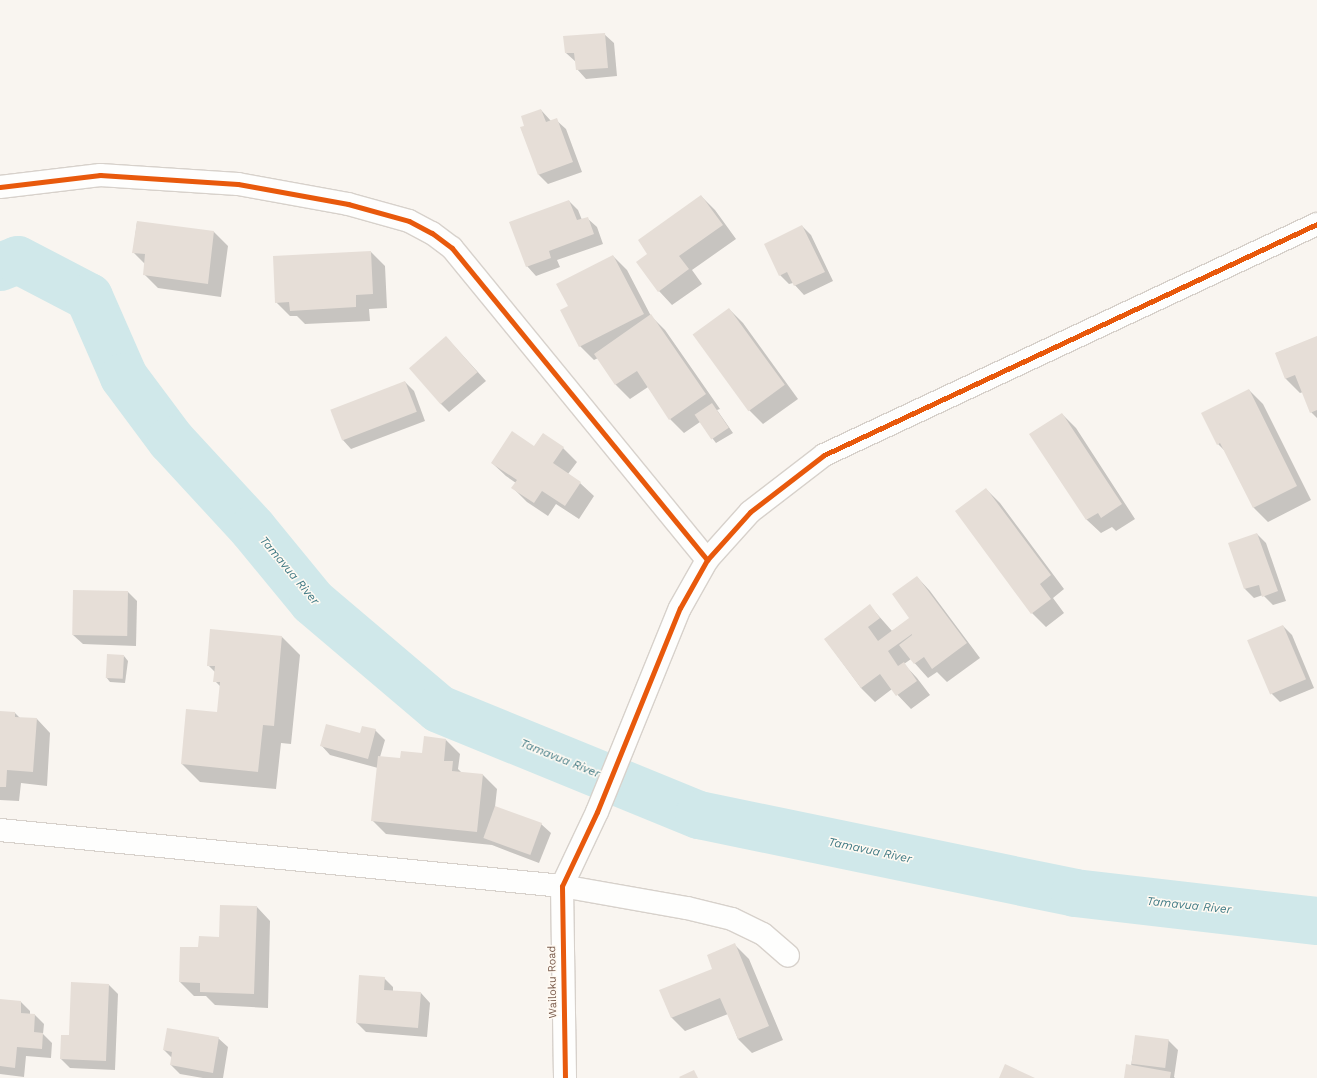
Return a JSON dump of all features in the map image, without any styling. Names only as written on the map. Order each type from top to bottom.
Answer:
[{"type":"street","points":[[0,187],[100,175],[238,184],[348,204],[409,221],[421,227],[432,233],[452,248],[707,560]]},
{"type":"street","points":[[562,886],[597,812],[680,608],[707,560],[750,512],[824,455],[1317,224]]},
{"type":"street","points":[[0,830],[562,886],[687,908],[732,919],[763,934],[788,956]]},
{"type":"street","name":"Wailoku Road","points":[[562,886],[565,1078]]},
{"type":"building","points":[[605,33],[608,68],[576,70],[574,53],[565,53],[563,36]]},
{"type":"building","points":[[541,109],[546,122],[557,118],[573,162],[538,175],[520,127],[524,126],[521,116]]},
{"type":"building","points":[[701,195],[723,225],[679,256],[689,269],[658,292],[636,262],[647,254],[638,240]]},
{"type":"building","points":[[569,200],[577,220],[588,217],[594,234],[549,251],[551,258],[526,267],[509,222]]},
{"type":"building","points":[[137,221],[214,231],[208,284],[143,275],[145,254],[132,253]]},
{"type":"building","points":[[802,225],[825,272],[794,286],[787,272],[779,276],[764,244]]},
{"type":"building","points":[[371,251],[373,294],[356,295],[356,307],[290,311],[289,302],[275,303],[273,256]]},
{"type":"building","points":[[613,255],[644,314],[579,347],[560,310],[568,306],[556,284]]},
{"type":"building","points":[[729,308],[785,385],[748,411],[693,334]]},
{"type":"building","points":[[651,314],[706,394],[669,420],[637,371],[615,385],[594,354]]},
{"type":"building","points":[[446,336],[477,372],[441,404],[409,368]]},
{"type":"building","points":[[1317,336],[1317,410],[1310,413],[1295,375],[1285,379],[1275,353]]},
{"type":"building","points":[[405,381],[417,412],[342,440],[330,410]]},
{"type":"building","points":[[1249,389],[1297,486],[1253,508],[1220,443],[1217,445],[1201,413]]},
{"type":"building","points":[[712,403],[729,428],[711,440],[695,415]]},
{"type":"building","points":[[1062,413],[1122,504],[1101,518],[1098,513],[1086,520],[1029,434]]},
{"type":"building","points":[[512,431],[534,446],[543,433],[564,447],[553,463],[581,482],[565,506],[542,491],[534,503],[511,488],[517,480],[491,463]]},
{"type":"building","points":[[986,488],[1051,575],[1040,584],[1051,599],[1031,614],[955,511]]},
{"type":"building","points":[[1257,533],[1278,591],[1262,597],[1259,585],[1244,589],[1228,543]]},
{"type":"building","points":[[917,576],[967,643],[932,669],[924,657],[914,664],[899,645],[912,634],[888,651],[898,666],[904,662],[917,681],[896,696],[880,674],[861,688],[824,639],[870,604],[880,618],[868,627],[878,641],[909,618],[892,594]]},
{"type":"building","points":[[73,590],[128,591],[127,636],[72,635]]},
{"type":"building","points":[[1283,625],[1306,679],[1270,695],[1247,640]]},
{"type":"building","points":[[210,629],[282,636],[274,726],[263,725],[258,772],[181,764],[186,709],[217,712],[220,682],[213,682],[215,666],[207,666]]},
{"type":"building","points":[[107,654],[124,655],[123,679],[106,678]]},
{"type":"building","points":[[0,711],[15,712],[15,717],[37,718],[33,772],[7,770],[6,787],[0,787]]},
{"type":"building","points":[[326,724],[360,733],[362,726],[376,729],[368,759],[320,746]]},
{"type":"building","points":[[424,736],[446,739],[444,761],[453,761],[452,771],[483,774],[477,832],[371,821],[378,756],[400,758],[401,751],[422,753]]},
{"type":"building","points":[[495,806],[542,823],[530,855],[483,838]]},
{"type":"building","points":[[220,905],[257,906],[254,994],[200,992],[200,983],[179,982],[180,947],[198,947],[199,936],[219,937]]},
{"type":"building","points":[[735,943],[769,1026],[738,1039],[720,998],[671,1018],[659,990],[712,969],[707,955]]},
{"type":"building","points":[[359,975],[385,977],[384,990],[421,992],[418,1028],[356,1023]]},
{"type":"building","points":[[71,982],[109,984],[106,1061],[60,1059],[61,1035],[69,1035]]},
{"type":"building","points":[[0,999],[21,1001],[21,1013],[35,1014],[34,1032],[43,1033],[42,1049],[17,1047],[15,1068],[0,1066]]},
{"type":"building","points":[[167,1028],[219,1037],[213,1073],[170,1065],[172,1052],[163,1050]]},
{"type":"building","points":[[1135,1035],[1169,1039],[1165,1068],[1131,1064]]},
{"type":"building","points":[[1005,1064],[1035,1078],[999,1078]]},
{"type":"building","points":[[1126,1064],[1171,1072],[1170,1078],[1124,1078]]},
{"type":"building","points":[[694,1070],[698,1078],[679,1077]]},
{"type":"waterway","name":"Tamavua River","points":[[0,267],[18,260],[89,297],[124,377],[171,440],[253,529],[313,602],[439,709],[699,815],[1075,893],[1317,921]]},
{"type":"cycle path","points":[[0,187],[100,175],[238,184],[348,204],[409,221],[432,233],[452,248],[707,560]]},
{"type":"cycle path","points":[[565,1078],[562,886],[597,812],[680,608],[707,560],[750,512],[824,455],[1317,224]]}]
